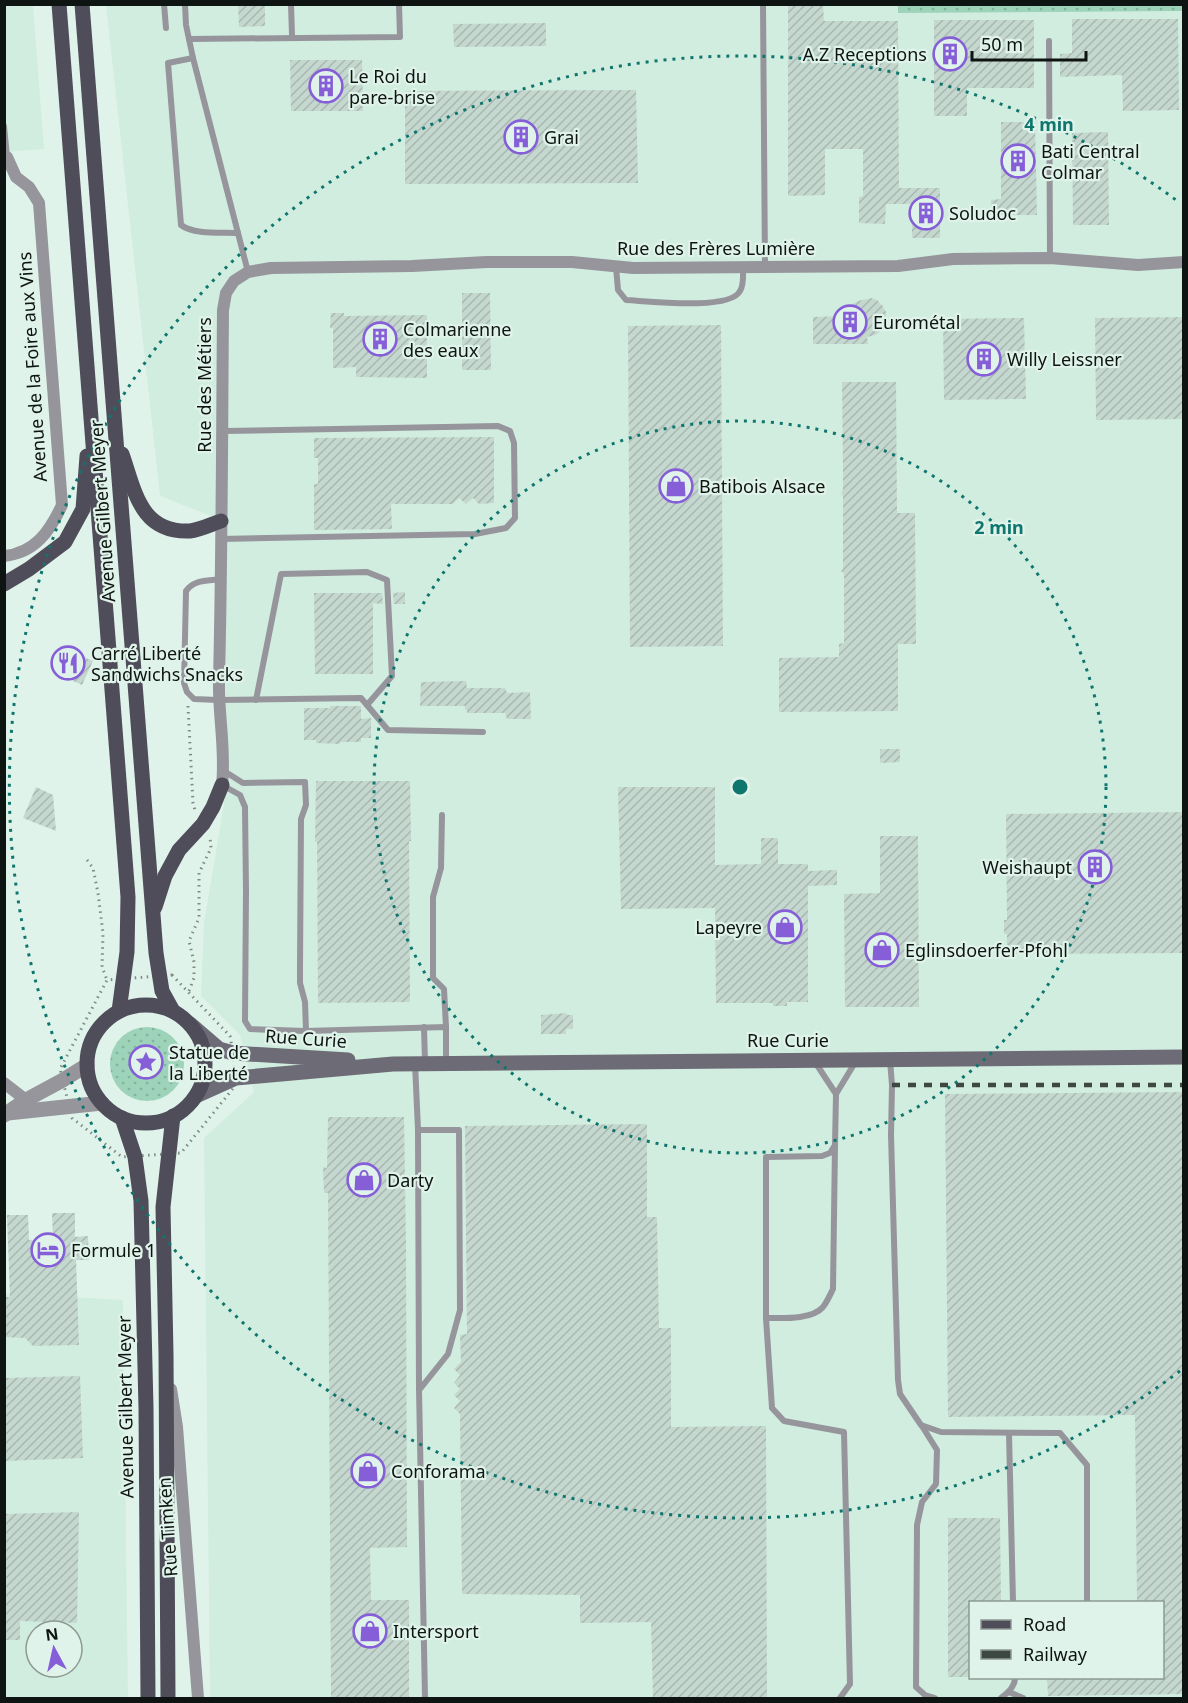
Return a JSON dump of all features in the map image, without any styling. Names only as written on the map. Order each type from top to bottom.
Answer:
[{"type":"main road","name":"Avenue Gilbert Meyer","points":[[59,4],[128,897],[129,934],[119,1011]]},
{"type":"main road","name":"Avenue Gilbert Meyer","points":[[82,4],[152,916],[162,991],[172,1011]]},
{"type":"main road","points":[[4,584],[29,569],[65,542],[83,509],[91,408]]},
{"type":"main road","points":[[116,434],[139,504],[151,519],[166,529],[192,531],[221,521]]},
{"type":"main road","points":[[152,916],[165,876],[178,850],[203,824],[213,807],[223,778]]},
{"type":"main road","points":[[137,1005],[155,1005],[172,1011],[190,1024],[201,1040],[206,1059],[204,1078],[196,1096],[186,1108],[157,1122],[139,1122],[122,1118],[102,1103],[89,1079],[87,1065],[89,1049],[95,1034],[119,1011],[137,1005]]},
{"type":"main road","name":"Rue Curie","points":[[190,1024],[219,1049],[233,1053],[393,1064]]},
{"type":"main road","name":"Rue Curie","points":[[196,1096],[236,1078],[393,1064],[1184,1057]]},
{"type":"main road","points":[[168,1698],[163,1207],[173,1116]]},
{"type":"main road","name":"Avenue Gilbert Meyer","points":[[122,1118],[135,1157],[141,1201],[146,1408],[148,1698]]},
{"type":"street","name":"Avenue de la Foire aux Vins","points":[[4,556],[26,551],[41,540],[53,524],[62,505],[39,203],[29,187],[16,177],[7,157]]},
{"type":"street","name":"Rue des Frères Lumière","points":[[248,272],[271,268],[412,266],[487,262],[572,262],[633,268],[743,268],[898,266],[953,259],[1050,258],[1138,265],[1184,262]]},
{"type":"street","name":"Rue des Métiers","points":[[223,778],[224,758],[218,700],[223,310],[226,294],[234,280],[248,272]]},
{"type":"street","points":[[6,1114],[87,1065]]},
{"type":"street","points":[[4,1083],[26,1100]]},
{"type":"street","points":[[6,1114],[102,1103]]},
{"type":"street","name":"Rue Timken","points":[[166,1354],[177,1426],[198,1698]]},
{"type":"lane","points":[[164,4],[166,28]]},
{"type":"lane","points":[[185,4],[186,25],[193,58],[248,272]]},
{"type":"lane","points":[[291,4],[292,36]]},
{"type":"lane","points":[[189,39],[400,37],[399,4]]},
{"type":"lane","points":[[764,4],[765,267]]},
{"type":"lane","points":[[1049,40],[1050,258]]},
{"type":"lane","points":[[193,58],[168,63],[181,225],[194,231],[238,232]]},
{"type":"lane","points":[[4,126],[7,157]]},
{"type":"lane","points":[[616,267],[618,290],[626,300],[709,304],[733,299],[740,291],[743,268]]},
{"type":"lane","points":[[221,539],[475,534],[506,528],[515,518],[514,443],[510,431],[498,426],[222,430]]},
{"type":"lane","points":[[256,700],[281,574],[367,572],[387,580],[392,676],[367,705]]},
{"type":"lane","points":[[221,579],[199,581],[190,585],[186,591],[184,683],[187,692],[194,699],[361,698],[388,730],[483,732]]},
{"type":"lane","points":[[223,778],[243,783],[305,782],[306,805],[301,819],[300,983],[305,1002],[306,1030]]},
{"type":"lane","points":[[223,778],[240,795],[245,807],[245,1021],[250,1029],[446,1027]]},
{"type":"lane","points":[[442,815],[441,867],[433,897],[433,978],[444,989],[446,1063]]},
{"type":"lane","points":[[424,1027],[417,1130],[425,1698]]},
{"type":"lane","points":[[766,1318],[788,1318],[822,1309],[833,1290],[836,1094],[857,1059]]},
{"type":"lane","points":[[890,1059],[898,1380],[900,1394],[937,1450],[936,1484],[922,1502],[917,1525],[916,1687],[925,1695],[934,1698]]},
{"type":"lane","points":[[813,1060],[836,1094]]},
{"type":"lane","points":[[417,1130],[459,1130],[460,1310],[448,1354],[419,1389]]},
{"type":"lane","points":[[835,1145],[830,1153],[822,1156],[766,1157],[766,1318],[772,1408],[784,1421],[844,1432],[850,1684],[840,1698]]},
{"type":"lane","points":[[921,1425],[941,1432],[1060,1433],[1087,1465],[1088,1601]]},
{"type":"lane","points":[[1009,1433],[1013,1601]]},
{"type":"lane","points":[[1001,1698],[1015,1683],[1015,1679]]},
{"type":"lane","points":[[1008,1692],[1023,1698]]},
{"type":"path","points":[[87,860],[93,868],[98,893],[103,933],[102,967],[107,980],[60,1069],[72,1118],[122,1157],[181,1153],[235,1086],[230,1036],[172,975],[107,980]]},
{"type":"shaded area","points":[[898,4],[898,13],[1183,11],[1183,1698],[210,1698],[204,1138],[254,1092],[240,1035],[201,996],[204,922],[225,798],[226,522],[160,496],[106,5]]},
{"type":"shaded area","points":[[5,5],[33,5],[44,149],[5,152]]},
{"type":"shaded area","points":[[4,1293],[123,1300],[128,1698],[5,1698]]},
{"type":"green space","points":[[898,4],[1183,4],[1183,11],[898,13]]},
{"type":"green space","points":[[147,1027],[161,1030],[173,1038],[181,1050],[184,1064],[181,1078],[173,1090],[161,1098],[147,1101],[133,1098],[121,1090],[113,1078],[110,1064],[113,1050],[121,1038],[133,1030]]},
{"type":"building","points":[[238,4],[265,4],[265,26],[239,27]]},
{"type":"building","points":[[788,4],[823,4],[824,21],[898,21],[899,188],[940,188],[940,238],[912,238],[912,204],[886,204],[885,224],[859,223],[859,197],[863,196],[863,149],[825,149],[825,195],[788,196]]},
{"type":"building","points":[[1072,19],[1178,19],[1179,110],[1123,111],[1122,75],[1060,77],[1060,54],[1072,53]]},
{"type":"building","points":[[934,20],[1034,20],[1034,88],[967,88],[967,116],[934,116]]},
{"type":"building","points":[[546,23],[546,46],[454,47],[453,24]]},
{"type":"building","name":"Le Roi du pare-brise","points":[[290,60],[362,60],[363,111],[291,111]]},
{"type":"building","name":"Grai","points":[[636,90],[638,183],[405,184],[405,91]]},
{"type":"building","name":"Bati Central Colmar","points":[[1001,122],[1035,122],[1037,215],[992,215],[991,200],[1001,199]]},
{"type":"building","points":[[1108,132],[1109,225],[1073,225],[1072,133]]},
{"type":"building","points":[[462,293],[490,293],[491,370],[462,370]]},
{"type":"building","name":"Eurométal","points":[[871,298],[882,305],[886,318],[881,331],[867,337],[868,344],[813,344],[813,317],[846,316],[851,305]]},
{"type":"building","name":"Colmarienne des eaux","points":[[331,313],[344,313],[344,316],[427,315],[427,378],[356,377],[356,367],[333,368]]},
{"type":"building","points":[[1184,317],[1184,419],[1096,420],[1095,318]]},
{"type":"building","name":"Willy Leissner","points":[[1024,318],[1026,399],[944,400],[943,319]]},
{"type":"building","name":"Batibois Alsace","points":[[721,325],[723,646],[630,647],[628,326]]},
{"type":"building","points":[[842,382],[896,382],[897,513],[915,513],[916,644],[898,644],[898,711],[779,712],[779,658],[839,657],[839,644],[844,643],[844,574],[841,571],[843,569]]},
{"type":"building","points":[[494,437],[494,503],[479,504],[473,498],[466,504],[459,498],[453,504],[391,504],[392,529],[314,530],[314,484],[318,484],[318,458],[314,458],[314,438]]},
{"type":"building","points":[[405,592],[405,604],[394,604],[393,593]]},
{"type":"building","points":[[314,593],[382,593],[383,604],[373,603],[373,674],[315,674]]},
{"type":"building","points":[[69,651],[93,661],[82,685],[58,674]]},
{"type":"building","points":[[466,681],[467,688],[505,688],[507,693],[530,692],[531,719],[507,719],[505,713],[467,713],[465,706],[420,706],[421,682]]},
{"type":"building","points":[[330,706],[361,706],[361,719],[371,718],[371,738],[361,738],[361,742],[340,742],[340,744],[304,740],[304,708],[330,708]]},
{"type":"building","points":[[880,749],[900,749],[900,762],[880,763]]},
{"type":"building","points":[[316,781],[410,781],[410,1002],[318,1003]]},
{"type":"building","points":[[36,787],[53,795],[56,831],[23,818]]},
{"type":"building","points":[[618,787],[715,787],[715,865],[761,864],[761,838],[778,838],[778,864],[808,864],[808,871],[837,870],[837,885],[808,886],[808,1002],[787,1002],[787,1006],[773,1006],[773,1003],[716,1003],[715,908],[621,909]]},
{"type":"building","name":"Weishaupt","points":[[1184,812],[1184,953],[1007,954],[1007,934],[1004,934],[1004,920],[1007,920],[1006,814]]},
{"type":"building","name":"Eglinsdoerfer-Pfohl","points":[[880,836],[918,836],[919,1007],[845,1007],[844,894],[880,893]]},
{"type":"building","points":[[566,1013],[573,1015],[573,1029],[566,1029],[566,1034],[541,1034],[541,1015]]},
{"type":"building","points":[[1184,1092],[1184,1694],[1048,1696],[1047,1679],[1164,1679],[1164,1601],[1137,1601],[1135,1415],[948,1417],[945,1094]]},
{"type":"building","points":[[328,1117],[404,1117],[407,1547],[370,1548],[371,1600],[409,1600],[409,1698],[331,1698],[328,1193],[324,1193],[323,1167],[327,1168]]},
{"type":"building","points":[[647,1124],[647,1217],[657,1217],[659,1328],[671,1328],[671,1427],[766,1426],[767,1698],[653,1698],[651,1622],[580,1623],[580,1595],[462,1594],[460,1414],[454,1408],[460,1401],[454,1395],[460,1389],[454,1383],[460,1375],[454,1369],[461,1362],[460,1335],[467,1334],[465,1126]]},
{"type":"building","points":[[52,1213],[75,1213],[75,1237],[88,1236],[89,1260],[76,1260],[79,1345],[33,1346],[25,1338],[4,1337],[4,1297],[10,1297],[7,1215],[28,1215],[29,1240],[53,1239]]},
{"type":"building","points":[[80,1376],[83,1458],[5,1461],[4,1378]]},
{"type":"building","points":[[79,1512],[77,1619],[24,1619],[24,1621],[20,1621],[20,1640],[4,1640],[4,1514]]},
{"type":"building","points":[[948,1518],[1000,1518],[1001,1601],[969,1601],[969,1677],[948,1677]]},
{"type":"railway","points":[[892,1085],[1184,1085]]},
{"type":"place","name":"A.Z Receptions","points":[[950,54]]},
{"type":"place","name":"Le Roi du pare-brise","points":[[326,86]]},
{"type":"place","name":"Grai","points":[[521,137]]},
{"type":"place","name":"Bati Central Colmar","points":[[1018,161]]},
{"type":"place","name":"Soludoc","points":[[926,213]]},
{"type":"place","name":"Eurométal","points":[[850,322]]},
{"type":"place","name":"Colmarienne des eaux","points":[[380,339]]},
{"type":"place","name":"Willy Leissner","points":[[984,359]]},
{"type":"place","name":"Batibois Alsace","points":[[676,486]]},
{"type":"place","name":"Carré Liberté Sandwichs Snacks","points":[[68,663]]},
{"type":"place","name":"Weishaupt","points":[[1095,867]]},
{"type":"place","name":"Lapeyre","points":[[785,927]]},
{"type":"place","name":"Eglinsdoerfer-Pfohl","points":[[882,950]]},
{"type":"place","name":"Statue de la Liberté","points":[[146,1062]]},
{"type":"place","name":"Darty","points":[[364,1180]]},
{"type":"place","name":"Formule 1","points":[[48,1250]]},
{"type":"place","name":"Conforama","points":[[368,1471]]},
{"type":"place","name":"Intersport","points":[[370,1631]]}]
